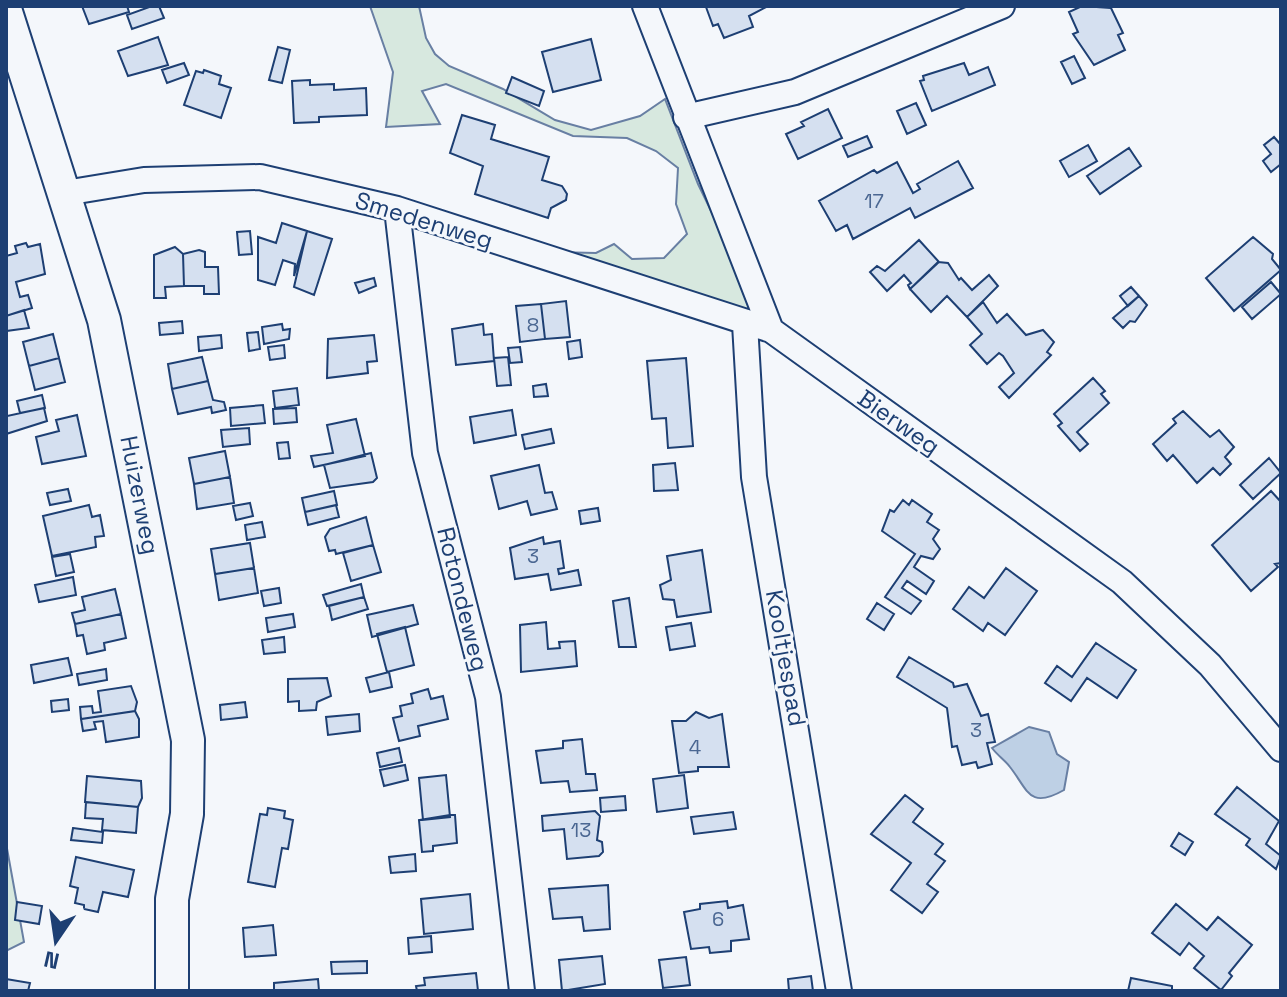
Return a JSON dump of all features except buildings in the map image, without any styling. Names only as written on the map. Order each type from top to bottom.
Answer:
[{"type":"main road","name":"Huizerweg","points":[[6,12],[104,320],[188,740],[187,814],[172,899],[172,991]]},
{"type":"street","points":[[645,6],[771,330]]},
{"type":"street","points":[[686,117],[795,92],[1002,6]]},
{"type":"street","name":"Smedenweg","points":[[65,193],[144,180],[260,177],[397,209],[771,330]]},
{"type":"street","name":"Rotondeweg","points":[[397,209],[425,453],[488,697],[522,991]]},
{"type":"street","name":"Kooltjespad","points":[[745,324],[754,477],[839,991]]},
{"type":"street","name":"Bierweg","points":[[771,330],[1122,582],[1210,665],[1281,749]]},
{"type":"shaded area","points":[[370,6],[419,6],[426,38],[435,54],[449,66],[503,89],[555,120],[591,130],[640,116],[665,99],[698,184],[749,289],[752,314],[553,252],[596,253],[614,244],[632,259],[664,258],[687,234],[676,204],[678,168],[656,151],[627,138],[573,136],[446,84],[422,91],[440,124],[386,127],[393,72]]},
{"type":"shaded area","points":[[6,843],[24,942],[6,951]]},
{"type":"water","points":[[1029,727],[1049,732],[1057,754],[1069,762],[1064,790],[1052,796],[1036,798],[1031,795],[992,748]]}]
